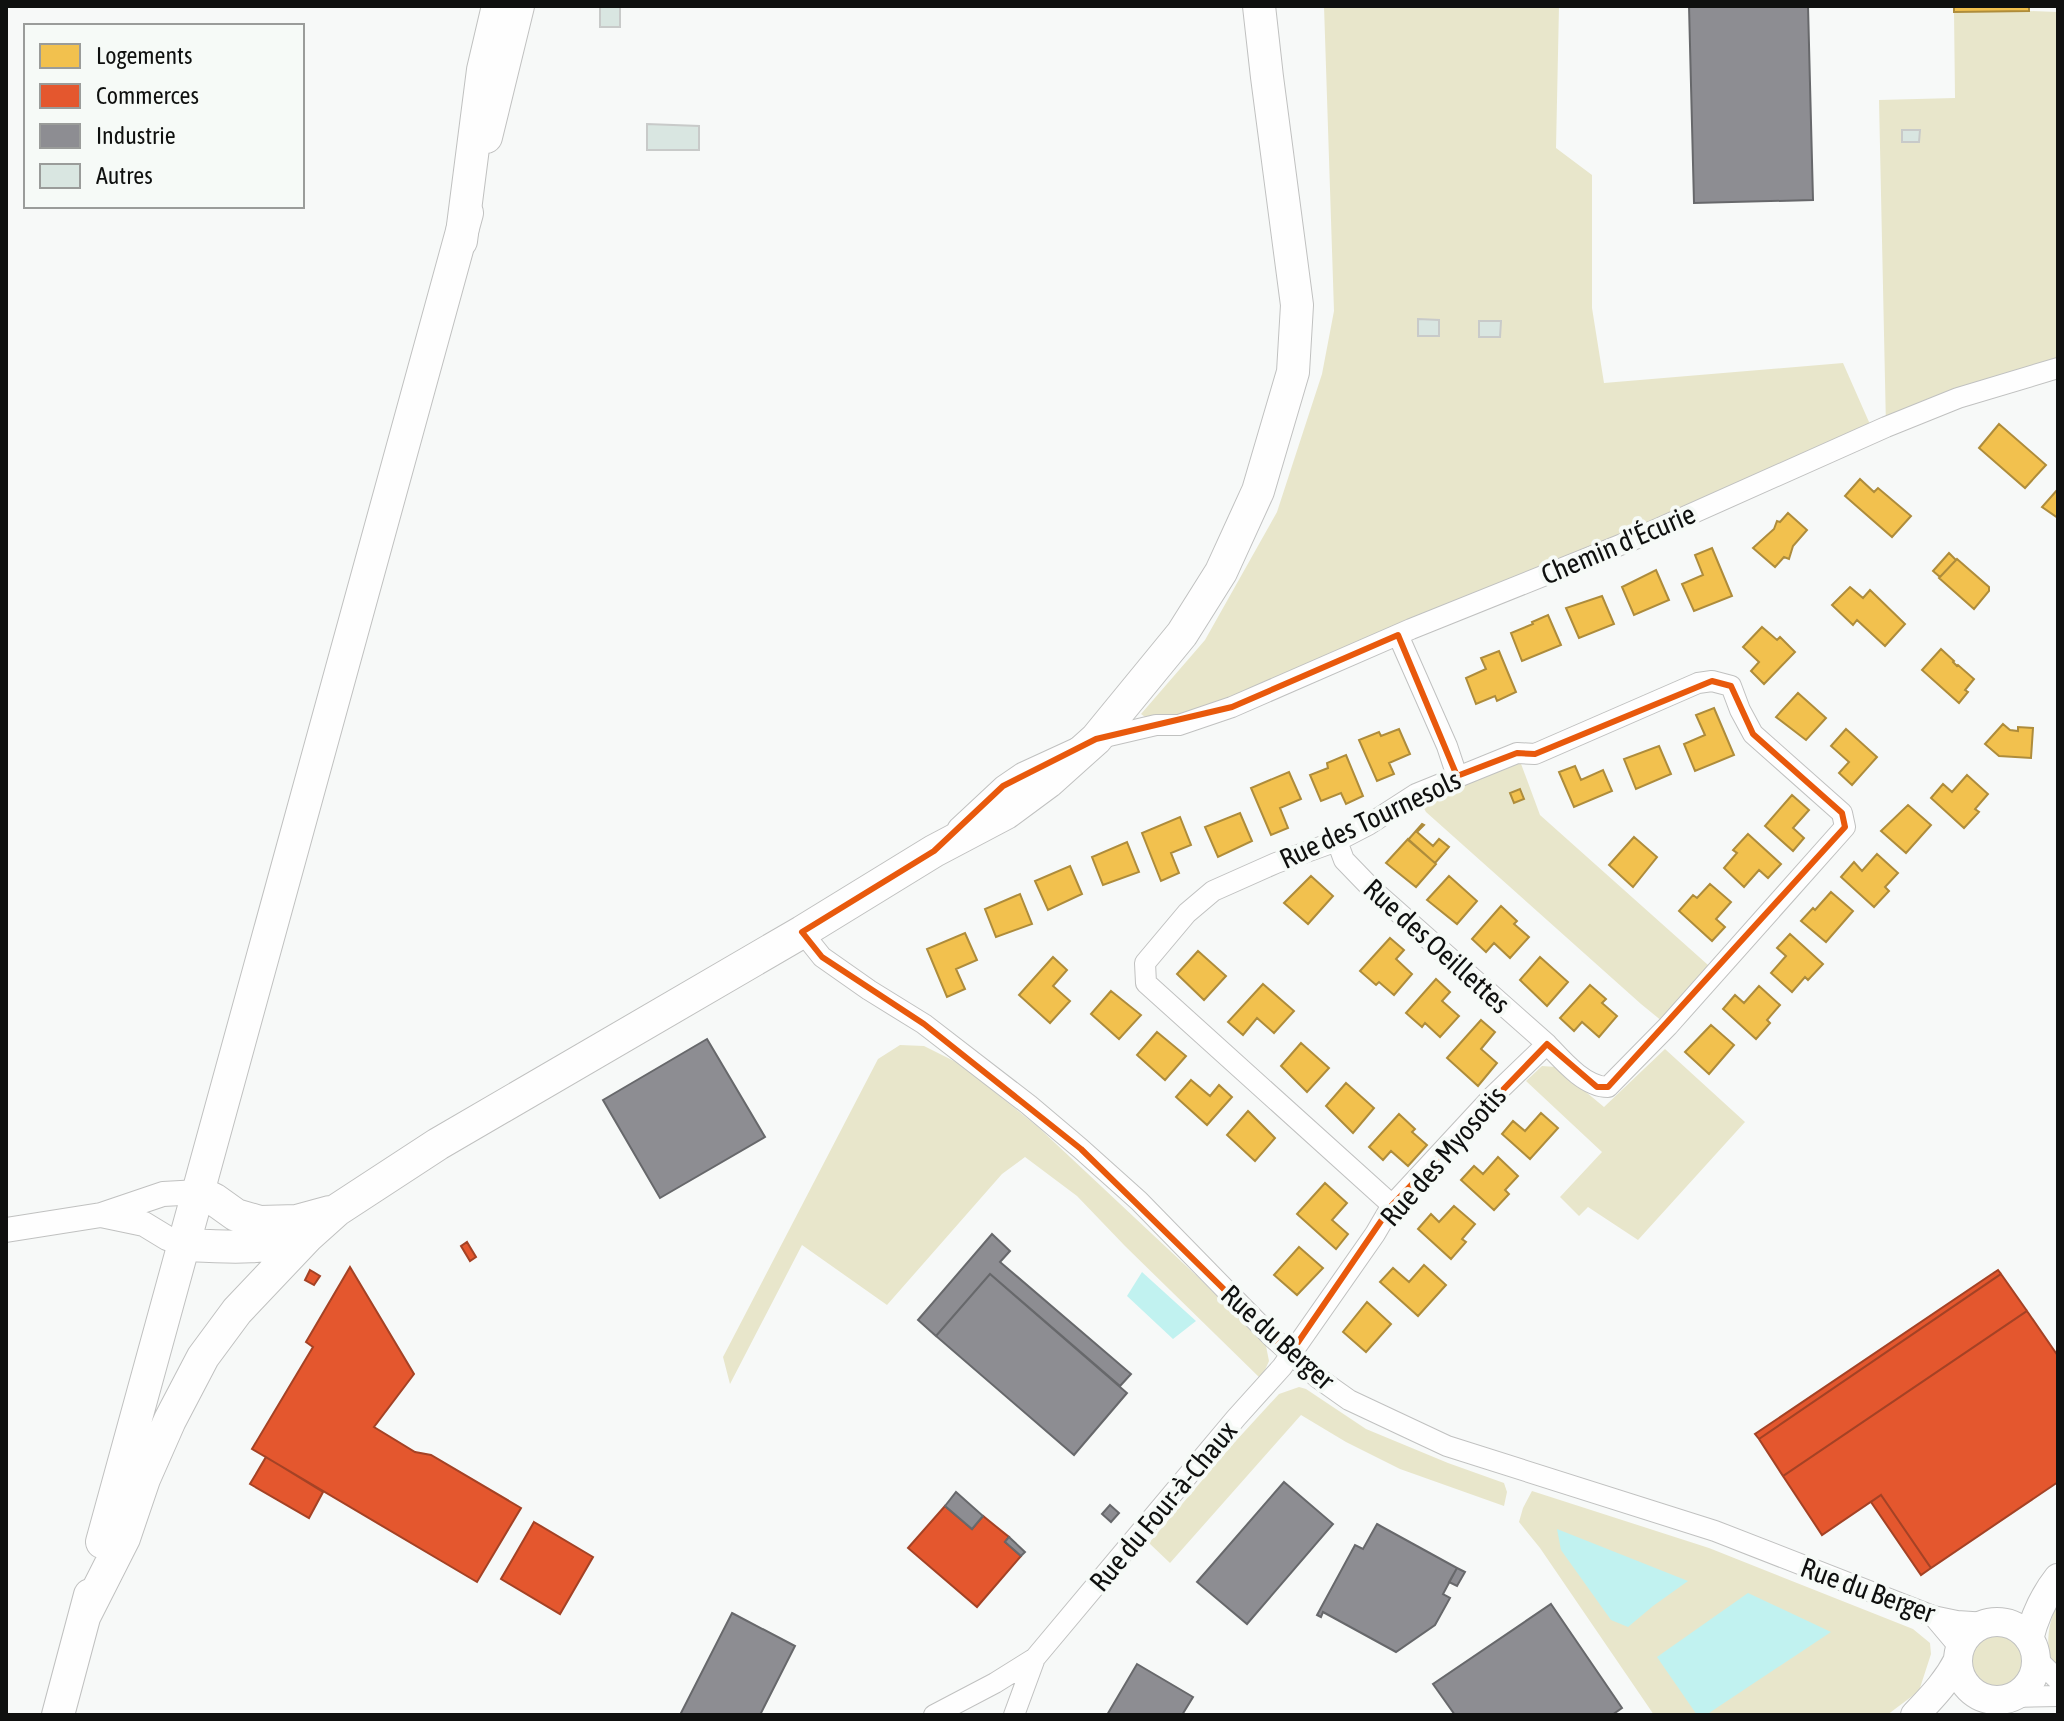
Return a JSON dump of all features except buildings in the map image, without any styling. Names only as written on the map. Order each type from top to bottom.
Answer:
[{"type":"main road","points":[[461,241],[483,70],[498,6]]},
{"type":"main road","points":[[58,1715],[108,1516],[461,241],[518,6]]},
{"type":"main road","points":[[461,241],[534,6]]},
{"type":"main road","points":[[85,1615],[124,1538],[144,1479],[170,1420],[203,1357],[237,1311],[337,1210],[438,1144],[802,932],[934,851],[1006,813],[1048,782],[1096,739],[1182,634],[1221,572],[1258,491],[1293,372],[1297,305],[1259,6]]},
{"type":"main road","points":[[199,1192],[236,1215],[260,1222],[297,1221],[337,1210]]},
{"type":"main road","points":[[184,1245],[241,1247],[287,1243],[308,1236]]},
{"type":"main road","points":[[1916,1715],[1950,1676],[1966,1637],[1976,1628],[1992,1623],[2052,1585]]},
{"type":"main road","points":[[1916,1715],[1954,1704],[1998,1698],[2026,1688],[2034,1674],[2034,1616],[2052,1585]]},
{"type":"main road","points":[[1992,1623],[2010,1624],[2020,1630],[2032,1648]]},
{"type":"main road","points":[[1959,1654],[1961,1676],[1970,1690],[1998,1698]]},
{"type":"street","name":"Chemin d'Écurie","points":[[1096,739],[1156,725],[1179,725],[1232,707],[1398,635],[1635,539],[1958,398],[2058,368]]},
{"type":"street","points":[[1398,635],[1457,776]]},
{"type":"street","name":"Rue des Tournesols","points":[[1392,1205],[1146,983],[1145,963],[1187,913],[1213,891],[1276,863],[1337,841],[1416,794],[1457,776],[1517,753],[1535,754],[1698,683],[1712,681],[1731,686],[1753,734],[1842,813],[1845,827]]},
{"type":"street","points":[[1135,692],[1141,714],[1156,725]]},
{"type":"street","name":"Rue des Oeillettes","points":[[1337,841],[1344,860],[1373,890],[1566,1063],[1597,1087],[1608,1087],[1668,1026],[1845,827]]},
{"type":"street","name":"Rue du Berger","points":[[802,932],[822,957],[924,1024],[1081,1149],[1139,1201],[1290,1354],[1349,1400],[1447,1446],[1715,1531],[1933,1616],[1992,1623]]},
{"type":"street","name":"Rue des Myosotis","points":[[1290,1354],[1392,1205],[1492,1097],[1547,1044]]},
{"type":"street","points":[[6,1230],[101,1215],[163,1194],[199,1192]]},
{"type":"street","points":[[101,1215],[144,1224],[184,1245]]},
{"type":"street","name":"Rue du Four-à-Chaux","points":[[934,1715],[1035,1658],[1290,1354]]},
{"type":"street","points":[[1933,1616],[1959,1654]]},
{"type":"street","points":[[2032,1648],[2058,1680]]},
{"type":"street","name":"Rue du Four-à-Chaux","points":[[1014,1715],[1035,1658]]},
{"type":"street","points":[[1998,1698],[2058,1696]]},
{"type":"highlighted area","points":[[1398,635],[1457,776],[1517,753],[1535,754],[1712,681],[1731,686],[1753,734],[1842,813],[1845,827],[1608,1087],[1597,1087],[1547,1044],[1392,1205],[1290,1354],[1081,1149],[924,1024],[822,957],[802,932],[934,851],[1003,786],[1096,739],[1232,707]]},
{"type":"shaded area","points":[[1324,6],[1559,6],[1556,148],[1592,175],[1592,308],[1604,383],[1843,363],[1876,432],[1411,629],[1156,725],[1141,714],[1205,640],[1277,512],[1322,374],[1334,311]]},
{"type":"shaded area","points":[[1954,12],[2058,12],[2058,368],[1886,427],[1879,100],[1955,98]]},
{"type":"shaded area","points":[[1517,753],[1540,815],[1717,973],[1668,1026],[1426,812],[1416,794]]},
{"type":"shaded area","points":[[900,1045],[924,1046],[960,1064],[1038,1127],[1199,1278],[1266,1346],[1269,1361],[1261,1379],[1077,1196],[1025,1157],[1002,1174],[887,1305],[802,1245],[730,1384],[723,1357],[878,1059]]},
{"type":"shaded area","points":[[1665,1049],[1745,1122],[1638,1240],[1588,1207],[1579,1216],[1560,1197],[1602,1152],[1526,1081],[1542,1066],[1556,1067],[1604,1107]]},
{"type":"shaded area","points":[[1299,1387],[1366,1429],[1504,1483],[1507,1492],[1504,1506],[1400,1469],[1301,1415],[1170,1563],[1149,1543],[1279,1394]]},
{"type":"shaded area","points":[[1532,1491],[1709,1548],[1913,1629],[1930,1643],[1931,1654],[1919,1691],[1887,1715],[1654,1715],[1519,1522]]},
{"type":"shaded area","points":[[2058,1601],[2058,1666],[2050,1661],[2048,1637]]},
{"type":"shaded area","points":[[1997,1636],[2015,1643],[2022,1661],[2015,1679],[1997,1686],[1979,1679],[1972,1661],[1979,1643]]},
{"type":"water","points":[[1142,1272],[1196,1321],[1173,1339],[1127,1296]]},
{"type":"water","points":[[1557,1529],[1688,1581],[1628,1627],[1611,1620],[1561,1550]]},
{"type":"water","points":[[1748,1593],[1831,1632],[1706,1715],[1697,1715],[1657,1657]]}]
